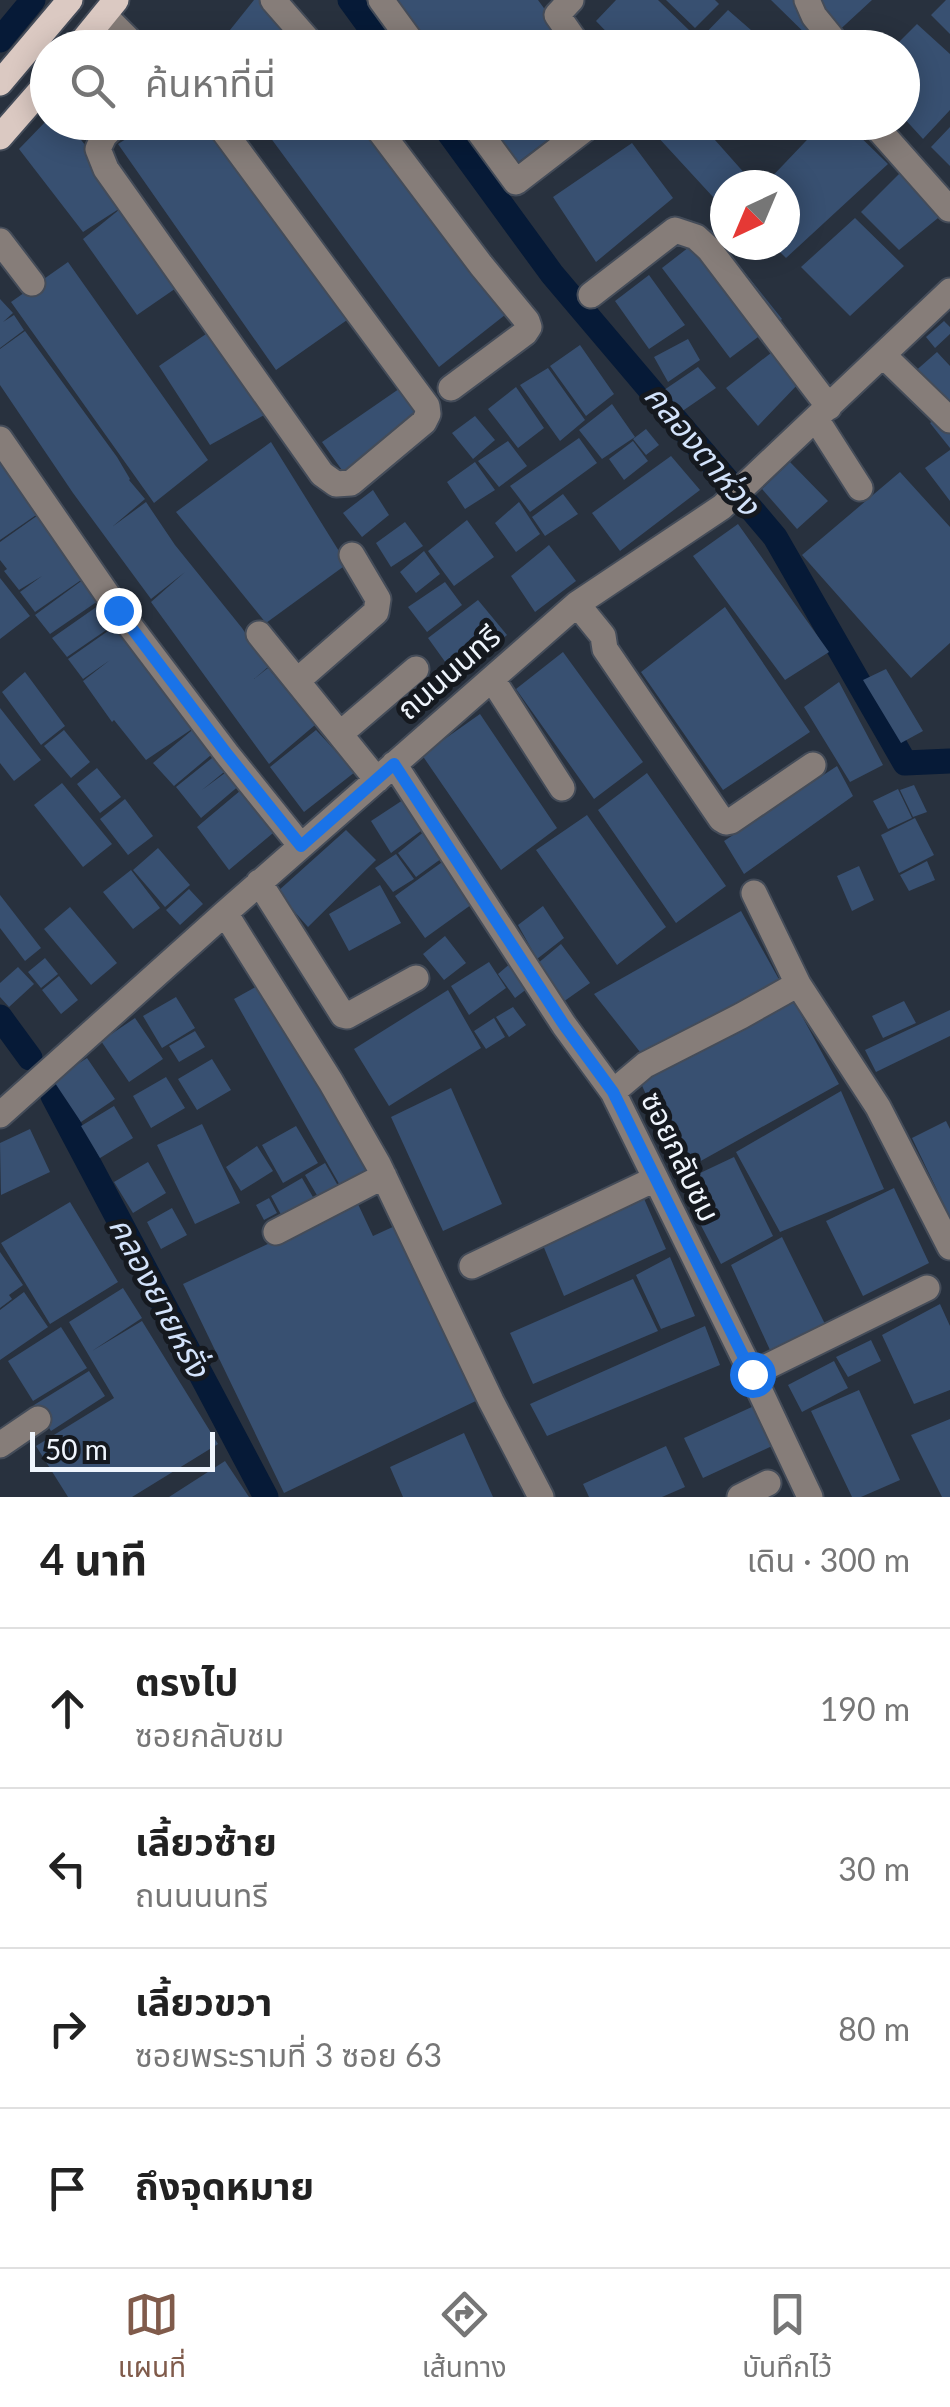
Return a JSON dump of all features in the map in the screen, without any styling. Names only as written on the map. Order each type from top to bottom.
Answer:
[{"type":"main road","points":[[45,30],[70,0]]},
{"type":"main road","points":[[91,30],[110,7]]},
{"type":"main road","points":[[0,83],[30,47]]},
{"type":"main road","points":[[0,137],[30,103]]},
{"type":"street","points":[[273,0],[300,30]]},
{"type":"street","points":[[380,0],[402,30]]},
{"type":"street","points":[[567,30],[557,15],[571,0]]},
{"type":"street","points":[[807,0],[825,30]]},
{"type":"street","points":[[110,7],[126,30]]},
{"type":"street","points":[[102,140],[98,149],[106,169],[322,474],[336,484],[351,483],[424,422],[426,406],[229,140]]},
{"type":"street","points":[[387,140],[528,321],[525,333],[451,388]]},
{"type":"street","points":[[485,140],[516,182],[571,140]]},
{"type":"street","points":[[888,140],[949,209]]},
{"type":"street","points":[[591,295],[675,230],[696,237],[709,248],[822,413],[860,488]]},
{"type":"street","points":[[0,242],[32,282]]},
{"type":"street","name":"ถนนนนทรี","points":[[0,1115],[577,604],[722,507],[950,292]]},
{"type":"street","points":[[883,355],[950,420]]},
{"type":"street","points":[[0,438],[118,610],[301,846]]},
{"type":"street","points":[[297,681],[379,606],[352,555]]},
{"type":"street","points":[[577,604],[603,636],[605,649],[726,822],[813,765]]},
{"type":"street","name":"ซอยกลับชม","points":[[259,634],[340,734],[386,772],[613,1092],[810,1497]]},
{"type":"street","points":[[340,734],[416,668]]},
{"type":"street","points":[[492,679],[562,788]]},
{"type":"street","points":[[260,882],[343,1015],[416,978]]},
{"type":"street","points":[[754,893],[798,984],[878,1107],[950,1247]]},
{"type":"street","points":[[225,912],[331,1082],[384,1176],[541,1497]]},
{"type":"street","points":[[613,1092],[645,1065],[798,984]]},
{"type":"street","points":[[276,1232],[384,1176]]},
{"type":"street","points":[[472,1266],[655,1179]]},
{"type":"street","points":[[752,1374],[927,1288]]},
{"type":"street","points":[[0,1445],[38,1419]]},
{"type":"street","points":[[740,1497],[768,1483]]},
{"type":"building","points":[[254,0],[259,0],[297,30],[230,30]]},
{"type":"building","points":[[389,0],[538,0],[560,30],[411,30]]},
{"type":"building","points":[[616,0],[658,0],[689,30],[605,30],[596,21]]},
{"type":"building","points":[[666,0],[715,0],[719,4],[695,28]]},
{"type":"building","points":[[771,0],[872,0],[840,30],[802,30]]},
{"type":"building","points":[[950,0],[950,34],[931,15]]},
{"type":"building","points":[[728,10],[751,30],[709,30]]},
{"type":"building","points":[[917,24],[950,54],[950,110],[923,139],[920,30],[911,30]]},
{"type":"building","points":[[950,127],[950,166],[931,147]]},
{"type":"building","points":[[30,138],[81,140],[129,201],[182,284],[137,315],[83,239],[125,205],[83,232],[19,149]]},
{"type":"building","points":[[124,140],[230,140],[357,313],[276,370],[118,144]]},
{"type":"building","points":[[272,140],[388,140],[515,307],[439,367]]},
{"type":"building","points":[[494,140],[547,140],[513,166]]},
{"type":"building","points":[[661,140],[715,140],[742,170],[710,170],[710,194]]},
{"type":"building","points":[[807,140],[863,140],[888,164],[800,245],[800,170],[778,170]]},
{"type":"building","points":[[632,143],[673,198],[596,262],[553,197]]},
{"type":"building","points":[[903,170],[949,209],[899,250],[861,212]]},
{"type":"building","points":[[855,218],[904,266],[850,316],[801,267]]},
{"type":"building","points":[[710,231],[710,260],[735,260],[782,319],[730,358],[662,268]]},
{"type":"building","points":[[68,262],[208,460],[154,503],[11,302]]},
{"type":"building","points":[[649,275],[685,325],[649,349],[615,301]]},
{"type":"building","points":[[0,299],[13,313],[3,322],[14,315],[24,330],[0,348]]},
{"type":"building","points":[[944,321],[950,334],[935,348],[926,337]]},
{"type":"building","points":[[25,331],[145,499],[112,527],[146,502],[268,667],[254,679],[268,668],[315,725],[269,764],[151,602],[185,572],[151,599],[0,385],[0,349]]},
{"type":"building","points":[[209,332],[266,414],[210,445],[159,366]]},
{"type":"building","points":[[688,339],[700,360],[668,382],[654,357]]},
{"type":"building","points":[[580,345],[614,394],[586,416],[550,366]]},
{"type":"building","points":[[776,349],[801,381],[758,426],[726,388]]},
{"type":"building","points":[[937,352],[950,366],[950,400],[943,406],[912,374]]},
{"type":"building","points":[[698,367],[716,388],[681,412],[664,390]]},
{"type":"building","points":[[548,368],[585,420],[560,441],[520,385]]},
{"type":"building","points":[[409,382],[428,414],[344,473],[322,442]]},
{"type":"building","points":[[516,387],[544,428],[518,448],[488,409]]},
{"type":"building","points":[[612,404],[635,437],[602,459],[579,430]]},
{"type":"building","points":[[950,408],[950,448],[930,423]]},
{"type":"building","points":[[475,416],[495,440],[473,459],[452,433]]},
{"type":"building","points":[[646,429],[659,445],[646,455],[633,439]]},
{"type":"building","points":[[579,438],[597,463],[530,512],[510,486]]},
{"type":"building","points":[[508,441],[527,466],[499,487],[478,461]]},
{"type":"building","points":[[633,441],[648,461],[624,480],[609,459]]},
{"type":"building","points":[[271,442],[347,564],[266,623],[176,512]]},
{"type":"building","points":[[950,450],[950,501],[925,468]]},
{"type":"building","points":[[671,456],[700,490],[620,551],[592,513]]},
{"type":"building","points":[[0,458],[39,513],[0,540]]},
{"type":"building","points":[[475,462],[495,490],[465,509],[447,482]]},
{"type":"building","points":[[790,462],[828,501],[797,529],[762,489]]},
{"type":"building","points":[[900,472],[950,527],[950,643],[911,678],[802,555]]},
{"type":"building","points":[[373,490],[389,515],[362,537],[343,513]]},
{"type":"building","points":[[563,494],[578,514],[545,536],[532,517]]},
{"type":"building","points":[[519,502],[540,534],[516,552],[495,523]]},
{"type":"building","points":[[41,513],[84,578],[35,612],[20,592],[42,576],[19,590],[4,571],[7,569],[0,560],[0,542]]},
{"type":"building","points":[[467,520],[494,557],[454,586],[428,551]]},
{"type":"building","points":[[405,522],[423,546],[391,567],[376,543]]},
{"type":"building","points":[[738,524],[829,652],[785,680],[693,556]]},
{"type":"building","points":[[549,545],[576,581],[535,612],[511,576]]},
{"type":"building","points":[[424,551],[440,574],[416,593],[400,572]]},
{"type":"building","points":[[0,578],[30,616],[0,639]]},
{"type":"building","points":[[84,579],[98,601],[50,634],[35,615]]},
{"type":"building","points":[[445,582],[462,605],[427,632],[408,607]]},
{"type":"building","points":[[478,600],[507,635],[456,677],[428,638]]},
{"type":"building","points":[[102,603],[115,624],[67,657],[52,638]]},
{"type":"building","points":[[725,607],[810,732],[723,790],[641,672]]},
{"type":"building","points":[[118,624],[161,689],[165,686],[195,727],[146,760],[83,681],[110,660],[83,679],[68,659]]},
{"type":"building","points":[[563,652],[643,762],[594,799],[516,689]]},
{"type":"building","points":[[886,669],[923,731],[901,743],[863,680]]},
{"type":"building","points":[[25,672],[65,726],[41,745],[2,692]]},
{"type":"building","points":[[839,682],[883,765],[850,782],[804,707]]},
{"type":"building","points":[[0,708],[41,760],[14,781],[0,763]]},
{"type":"building","points":[[480,714],[557,828],[501,870],[422,755]]},
{"type":"building","points":[[197,726],[217,750],[174,786],[153,763]]},
{"type":"building","points":[[64,730],[90,762],[71,778],[44,746]]},
{"type":"building","points":[[316,730],[355,772],[304,812],[270,767]]},
{"type":"building","points":[[217,754],[229,768],[202,790],[229,770],[241,784],[201,818],[176,787]]},
{"type":"building","points":[[837,766],[853,796],[744,874],[724,841]]},
{"type":"building","points":[[97,768],[121,797],[100,813],[77,784]]},
{"type":"building","points":[[647,773],[726,886],[676,923],[598,810]]},
{"type":"building","points":[[62,783],[112,844],[83,867],[34,805]]},
{"type":"building","points":[[247,785],[279,828],[229,870],[197,827]]},
{"type":"building","points":[[914,785],[927,812],[913,817],[900,790]]},
{"type":"building","points":[[898,789],[912,818],[888,829],[873,801]]},
{"type":"building","points":[[409,796],[429,825],[391,853],[371,821]]},
{"type":"building","points":[[125,799],[153,836],[128,855],[100,819]]},
{"type":"building","points":[[587,815],[666,927],[617,965],[536,850]]},
{"type":"building","points":[[915,818],[934,855],[899,873],[881,835]]},
{"type":"building","points":[[346,830],[376,860],[308,927],[277,892]]},
{"type":"building","points":[[426,830],[445,856],[416,877],[398,853]]},
{"type":"building","points":[[158,848],[190,885],[165,907],[133,870]]},
{"type":"building","points":[[396,854],[414,879],[393,892],[375,868]]},
{"type":"building","points":[[445,860],[475,902],[425,938],[395,896]]},
{"type":"building","points":[[927,861],[935,880],[909,891],[900,875]]},
{"type":"building","points":[[859,866],[874,900],[852,911],[837,876]]},
{"type":"building","points":[[131,870],[160,908],[133,929],[103,892]]},
{"type":"building","points":[[380,885],[401,923],[349,951],[329,914]]},
{"type":"building","points":[[189,889],[203,904],[180,925],[166,910]]},
{"type":"building","points":[[0,895],[41,948],[25,961],[0,928]]},
{"type":"building","points":[[543,906],[564,938],[537,959],[518,925]]},
{"type":"building","points":[[70,907],[117,963],[91,985],[44,929]]},
{"type":"building","points":[[741,911],[781,983],[644,1057],[594,994]]},
{"type":"building","points":[[445,936],[466,963],[444,980],[423,954]]},
{"type":"building","points":[[561,944],[590,983],[563,1002],[537,964]]},
{"type":"building","points":[[45,958],[58,974],[41,988],[28,972]]},
{"type":"building","points":[[489,962],[506,988],[469,1015],[451,986]]},
{"type":"building","points":[[511,963],[528,988],[515,998],[498,974]]},
{"type":"building","points":[[18,967],[34,984],[9,1007],[0,997],[0,983]]},
{"type":"building","points":[[59,976],[78,1000],[61,1014],[42,990]]},
{"type":"building","points":[[263,983],[371,1173],[342,1189],[234,999]]},
{"type":"building","points":[[448,990],[481,1048],[389,1106],[354,1049]]},
{"type":"building","points":[[176,997],[195,1028],[162,1048],[143,1016]]},
{"type":"building","points":[[792,998],[839,1084],[681,1172],[639,1079]]},
{"type":"building","points":[[904,1001],[916,1023],[883,1038],[872,1016]]},
{"type":"building","points":[[513,1007],[526,1025],[509,1037],[496,1017]]},
{"type":"building","points":[[950,1010],[950,1036],[876,1072],[865,1050]]},
{"type":"building","points":[[135,1018],[163,1059],[129,1082],[101,1041]]},
{"type":"building","points":[[494,1018],[505,1037],[486,1049],[474,1031]]},
{"type":"building","points":[[195,1031],[205,1047],[179,1062],[169,1046]]},
{"type":"building","points":[[87,1058],[115,1099],[81,1122],[53,1080]]},
{"type":"building","points":[[212,1059],[231,1090],[197,1110],[178,1079]]},
{"type":"building","points":[[166,1077],[185,1108],[151,1128],[133,1096]]},
{"type":"building","points":[[451,1088],[502,1204],[443,1231],[391,1117]]},
{"type":"building","points":[[841,1091],[884,1189],[780,1232],[736,1152]]},
{"type":"building","points":[[114,1106],[133,1138],[100,1158],[81,1126]]},
{"type":"building","points":[[946,1121],[950,1129],[950,1217],[912,1138]]},
{"type":"building","points":[[202,1124],[240,1203],[195,1224],[157,1145]]},
{"type":"building","points":[[296,1126],[318,1163],[283,1183],[262,1145]]},
{"type":"building","points":[[30,1129],[50,1172],[1,1195],[0,1143]]},
{"type":"building","points":[[257,1146],[273,1171],[241,1191],[226,1167]]},
{"type":"building","points":[[734,1157],[773,1236],[721,1264],[679,1183]]},
{"type":"building","points":[[148,1162],[166,1193],[133,1213],[114,1182]]},
{"type":"building","points":[[325,1163],[341,1191],[321,1202],[305,1175]]},
{"type":"building","points":[[302,1178],[317,1204],[285,1222],[271,1196]]},
{"type":"building","points":[[894,1188],[929,1263],[863,1296],[826,1221]]},
{"type":"building","points":[[642,1194],[666,1249],[564,1296],[540,1238]]},
{"type":"building","points":[[269,1198],[277,1213],[264,1220],[256,1205]]},
{"type":"building","points":[[70,1202],[118,1282],[50,1324],[1,1243]]},
{"type":"building","points":[[357,1202],[373,1236],[397,1225],[480,1399],[284,1493],[183,1284]]},
{"type":"building","points":[[172,1208],[187,1235],[161,1249],[147,1222]]},
{"type":"building","points":[[782,1237],[825,1324],[770,1350],[731,1265]]},
{"type":"building","points":[[0,1252],[23,1285],[0,1308]]},
{"type":"building","points":[[670,1257],[695,1316],[661,1329],[636,1275]]},
{"type":"building","points":[[633,1279],[658,1331],[533,1384],[510,1333]]},
{"type":"building","points":[[123,1288],[142,1318],[92,1351],[142,1321],[218,1444],[132,1497],[68,1497],[36,1446],[114,1398],[69,1322]]},
{"type":"building","points":[[24,1292],[48,1327],[0,1360],[0,1310]]},
{"type":"building","points":[[940,1304],[950,1326],[950,1390],[914,1404],[882,1335]]},
{"type":"building","points":[[705,1326],[720,1365],[547,1436],[530,1404]]},
{"type":"building","points":[[61,1327],[87,1368],[33,1401],[8,1361]]},
{"type":"building","points":[[871,1340],[881,1361],[848,1377],[836,1357]]},
{"type":"building","points":[[834,1361],[848,1388],[802,1412],[788,1385]]},
{"type":"building","points":[[89,1371],[105,1396],[51,1431],[34,1405]]},
{"type":"building","points":[[859,1390],[900,1480],[861,1497],[852,1497],[811,1411]]},
{"type":"building","points":[[754,1406],[772,1446],[703,1478],[684,1438]]},
{"type":"building","points":[[950,1419],[950,1497],[942,1497],[911,1435]]},
{"type":"building","points":[[464,1433],[493,1497],[403,1497],[390,1467]]},
{"type":"building","points":[[666,1446],[685,1487],[662,1497],[589,1497],[583,1484]]},
{"type":"building","points":[[225,1461],[249,1497],[169,1497]]},
{"type":"waterway","points":[[0,40],[33,0]]},
{"type":"waterway","name":"คลองตาห่วง","points":[[350,0],[372,30]]},
{"type":"waterway","name":"คลองตาห่วง","points":[[454,140],[552,274],[775,537],[905,763],[950,761]]},
{"type":"waterway","name":"คลองยายหรั่ง","points":[[0,1017],[30,1058]]},
{"type":"waterway","name":"คลองยายหรั่ง","points":[[53,1096],[266,1497]]},
{"type":"route","points":[[118,610],[301,846],[394,764],[564,1025],[613,1092],[752,1374]]}]
